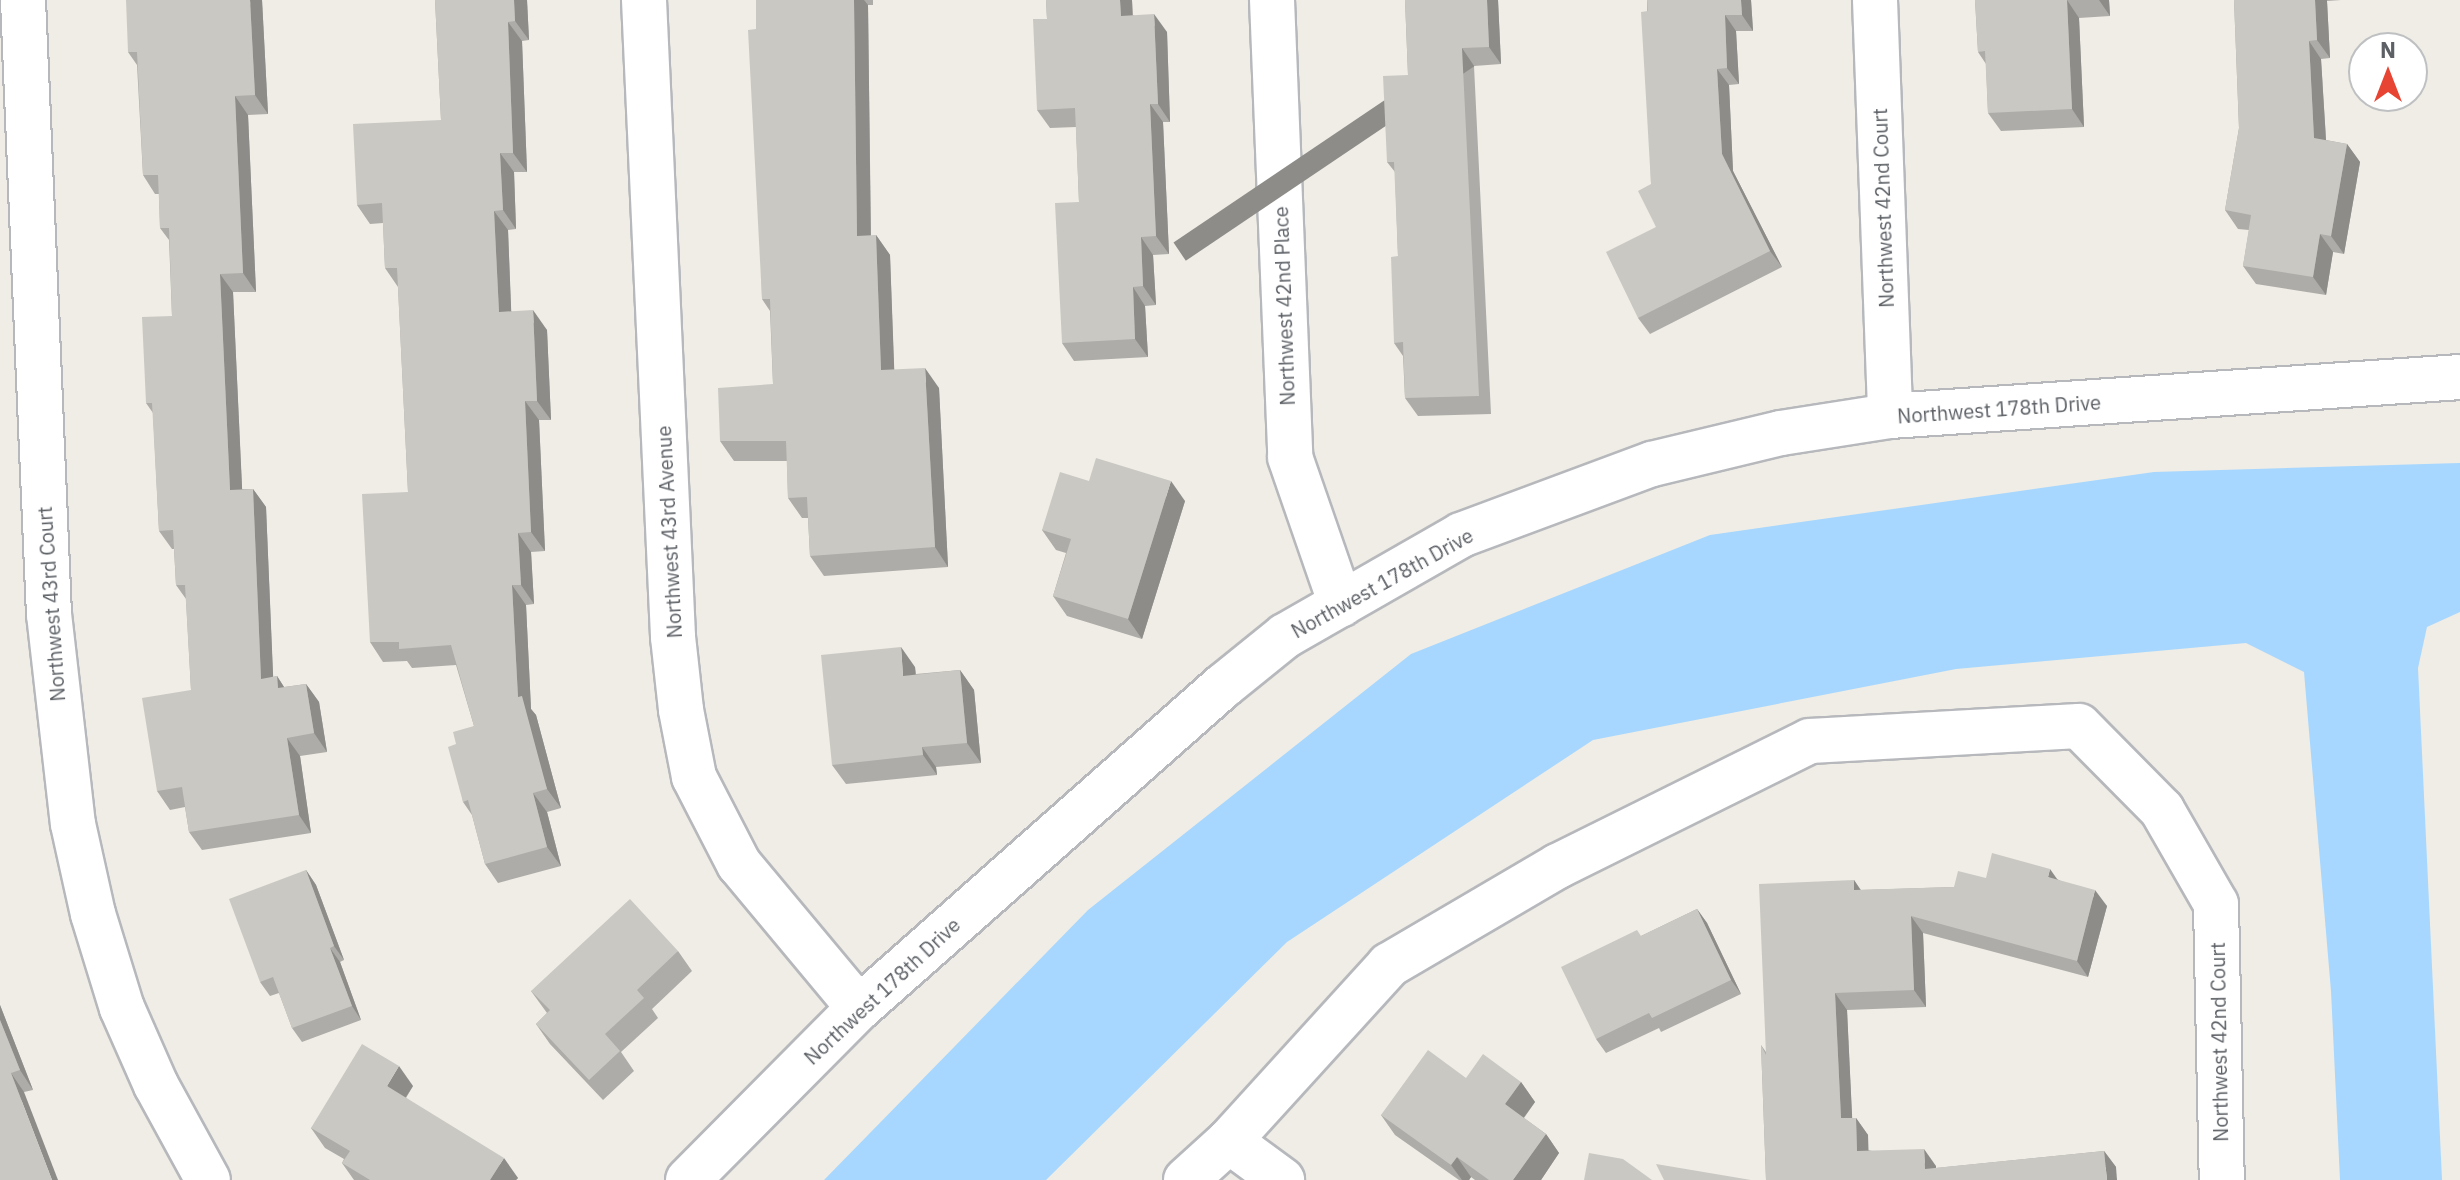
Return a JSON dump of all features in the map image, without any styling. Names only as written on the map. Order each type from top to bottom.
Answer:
[{"type":"street","name":"Northwest 43rd Court","points":[[23,0],[49,614],[73,824],[93,914],[122,1008],[156,1085],[208,1180]]},
{"type":"street","name":"Northwest 43rd Avenue","points":[[644,0],[673,637],[681,710],[694,777],[739,864],[859,1008]]},
{"type":"street","name":"Northwest 42nd Place","points":[[1272,0],[1290,457],[1341,604]]},
{"type":"street","name":"Northwest 42nd Court","points":[[1875,0],[1890,416]]},
{"type":"street","name":"Northwest 178th Drive","points":[[688,1180],[859,1008],[1223,686],[1285,636],[1461,535],[1652,464],[1781,433],[1890,416],[2460,377]]},
{"type":"street","name":"Northwest 42nd Court","points":[[1229,1141],[1389,965],[1558,866],[1810,741],[2079,726],[2162,810],[2216,904],[2222,1180]]},
{"type":"street","points":[[1186,1180],[1229,1141],[1282,1180]]},
{"type":"water","points":[[2460,463],[2460,612],[2427,627],[2418,668],[2442,1180],[2340,1180],[2331,991],[2304,672],[2246,643],[1956,669],[1593,740],[1287,942],[1046,1180],[824,1180],[1088,910],[1411,654],[1710,535],[2154,472]]},
{"type":"building","points":[[126,0],[250,0],[255,95],[235,96],[243,273],[220,274],[230,490],[253,489],[261,679],[277,676],[278,688],[306,684],[314,733],[287,738],[299,815],[189,832],[182,787],[157,791],[142,698],[191,690],[185,585],[176,585],[173,530],[159,531],[152,403],[146,403],[142,317],[172,316],[169,228],[160,228],[158,175],[143,175],[137,52],[128,52]]},
{"type":"building","points":[[435,0],[514,0],[515,21],[508,22],[513,153],[500,153],[503,210],[494,211],[499,312],[533,310],[537,401],[525,401],[531,532],[518,533],[521,585],[512,585],[518,697],[522,696],[547,789],[533,793],[547,847],[485,864],[468,800],[463,802],[448,747],[456,744],[453,732],[474,726],[451,645],[399,649],[399,642],[370,642],[362,494],[408,492],[397,268],[385,268],[382,203],[357,205],[353,124],[441,120]]},
{"type":"building","points":[[756,0],[854,0],[857,236],[876,235],[881,370],[925,368],[935,547],[810,556],[807,497],[788,498],[786,441],[720,441],[718,388],[773,384],[770,299],[762,299],[748,30],[756,29]]},
{"type":"building","points":[[1046,0],[1120,0],[1121,16],[1154,14],[1158,104],[1150,104],[1156,236],[1141,237],[1143,286],[1133,287],[1135,339],[1062,343],[1055,203],[1079,202],[1075,108],[1037,110],[1033,19],[1047,19]]},
{"type":"building","points":[[1405,0],[1487,0],[1489,47],[1462,48],[1479,396],[1405,398],[1403,342],[1394,343],[1391,257],[1398,256],[1394,162],[1387,162],[1383,76],[1408,75]]},
{"type":"building","points":[[1647,0],[1741,0],[1742,15],[1725,15],[1727,68],[1717,69],[1722,154],[1770,251],[1638,318],[1606,252],[1656,227],[1638,191],[1651,184],[1641,12],[1648,11]]},
{"type":"building","points":[[1975,0],[2067,0],[2072,109],[1988,113],[1985,51],[1978,52]]},
{"type":"building","points":[[2234,0],[2315,0],[2317,40],[2309,41],[2314,138],[2347,144],[2331,236],[2320,234],[2313,277],[2243,266],[2251,215],[2225,210],[2239,128]]},
{"type":"building","points":[[1096,458],[1171,481],[1128,619],[1053,596],[1071,539],[1042,530],[1060,472],[1089,481]]},
{"type":"building","points":[[901,647],[903,676],[960,670],[967,743],[922,747],[923,755],[832,765],[821,655]]},
{"type":"building","points":[[1992,853],[2050,869],[2048,877],[2095,890],[2077,961],[1911,916],[1914,990],[1835,993],[1841,1118],[1856,1118],[1857,1151],[1924,1149],[1925,1169],[2104,1151],[2107,1180],[1766,1180],[1761,1045],[1766,1055],[1759,884],[1854,880],[1854,890],[1954,887],[1958,871],[1986,878]]},
{"type":"building","points":[[306,870],[352,1006],[292,1028],[273,977],[260,982],[229,899]]},
{"type":"building","points":[[630,899],[678,951],[637,990],[644,998],[605,1034],[620,1051],[589,1080],[536,1024],[550,1010],[531,991]]},
{"type":"building","points":[[1697,909],[1731,980],[1652,1018],[1649,1013],[1596,1039],[1561,967],[1637,930],[1641,936]]},
{"type":"building","points":[[0,1020],[20,1070],[11,1073],[52,1180],[0,1180]]},
{"type":"building","points":[[362,1044],[399,1066],[387,1086],[504,1158],[490,1180],[370,1180],[342,1163],[350,1151],[311,1128]]},
{"type":"building","points":[[1428,1050],[1466,1078],[1483,1054],[1521,1082],[1505,1104],[1546,1134],[1513,1180],[1489,1180],[1457,1157],[1451,1165],[1381,1115]]},
{"type":"building","points":[[1589,1153],[1623,1159],[1652,1180],[1584,1180]]},
{"type":"building","points":[[1656,1164],[1751,1180],[1664,1180]]}]
